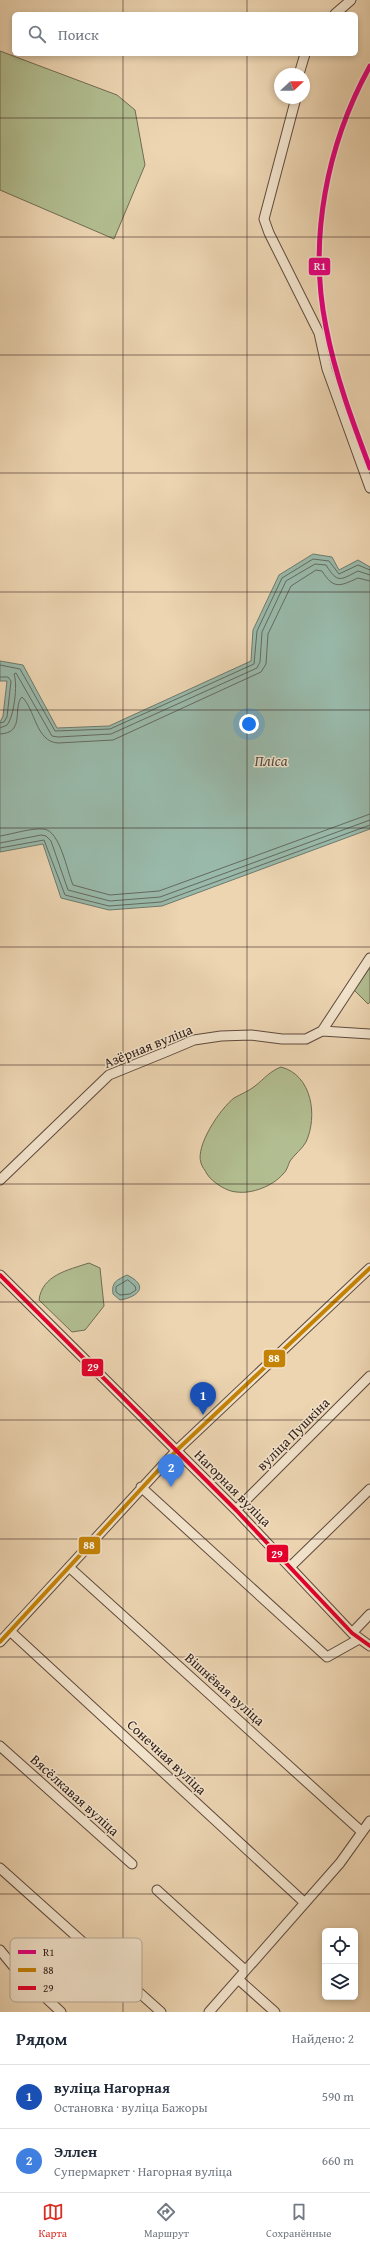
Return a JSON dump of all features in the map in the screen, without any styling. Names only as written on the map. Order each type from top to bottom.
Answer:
[{"type":"street","points":[[337,12],[350,0]]},
{"type":"street","points":[[300,68],[304,56]]},
{"type":"street","points":[[294,104],[264,219],[269,233],[319,333],[328,369],[370,488]]},
{"type":"street","points":[[322,1031],[370,958]]},
{"type":"street","name":"Азёрная вуліца","points":[[0,1180],[109,1074],[194,1040],[210,1037],[251,1035],[282,1040],[306,1039],[322,1031],[370,1034]]},
{"type":"street","points":[[0,1642],[141,1487],[176,1451],[370,1268]]},
{"type":"street","name":"Нагорная вуліца","points":[[0,1275],[236,1510],[291,1566],[356,1636],[370,1646]]},
{"type":"street","name":"вуліца Пушкіна","points":[[236,1510],[370,1376]]},
{"type":"street","points":[[141,1487],[327,1657],[356,1636],[370,1614]]},
{"type":"street","points":[[291,1566],[370,1489]]},
{"type":"street","name":"Вішнёвая вуліца","points":[[69,1567],[362,1832]]},
{"type":"street","name":"Сонечная вуліца","points":[[10,1631],[305,1903]]},
{"type":"street","name":"Вясёлкавая вуліца","points":[[0,1746],[132,1864]]},
{"type":"street","points":[[209,2012],[340,1863],[370,1821]]},
{"type":"street","points":[[0,1868],[78,1938]]},
{"type":"street","points":[[157,1890],[245,1970]]},
{"type":"street","points":[[0,1950],[10,1962]]},
{"type":"street","points":[[238,1979],[275,2012]]},
{"type":"street","points":[[142,1995],[161,2012]]},
{"type":"street","points":[[50,2002],[61,2012]]},
{"type":"green space","points":[[0,51],[117,95],[135,110],[145,165],[114,239],[0,190]]},
{"type":"green space","points":[[370,967],[370,1002],[368,1004],[354,990]]},
{"type":"green space","points":[[281,1067],[291,1071],[300,1078],[306,1087],[312,1109],[310,1132],[303,1147],[290,1161],[284,1173],[274,1182],[249,1192],[233,1192],[216,1183],[209,1177],[201,1164],[200,1156],[205,1138],[210,1128],[228,1103],[234,1098],[253,1088],[267,1075]]},
{"type":"green space","points":[[89,1263],[100,1268],[104,1306],[85,1330],[72,1332],[39,1300],[45,1285],[51,1279],[65,1271]]},
{"type":"water","name":"Пліса","points":[[313,554],[332,557],[339,570],[358,560],[370,567],[370,829],[162,906],[109,910],[61,898],[43,844],[0,852],[0,722],[3,716],[7,681],[0,681],[0,661],[23,665],[57,728],[109,726],[251,661],[253,630],[279,575]]},
{"type":"water","points":[[127,1275],[134,1279],[140,1287],[136,1294],[120,1300],[113,1294],[113,1287],[118,1280]]},
{"type":"transit line","name":"R1","points":[[370,66],[342,127],[332,160],[325,193],[319,260],[321,294],[334,363],[345,399],[370,468]]},
{"type":"transit line","name":"88","points":[[0,1642],[176,1451],[370,1268]]},
{"type":"transit line","name":"29","points":[[0,1275],[236,1510],[352,1633],[370,1646]]},
{"type":"place","name":"вуліца Нагорная","points":[[203,1415]]},
{"type":"place","name":"Эллен","points":[[171,1487]]}]
